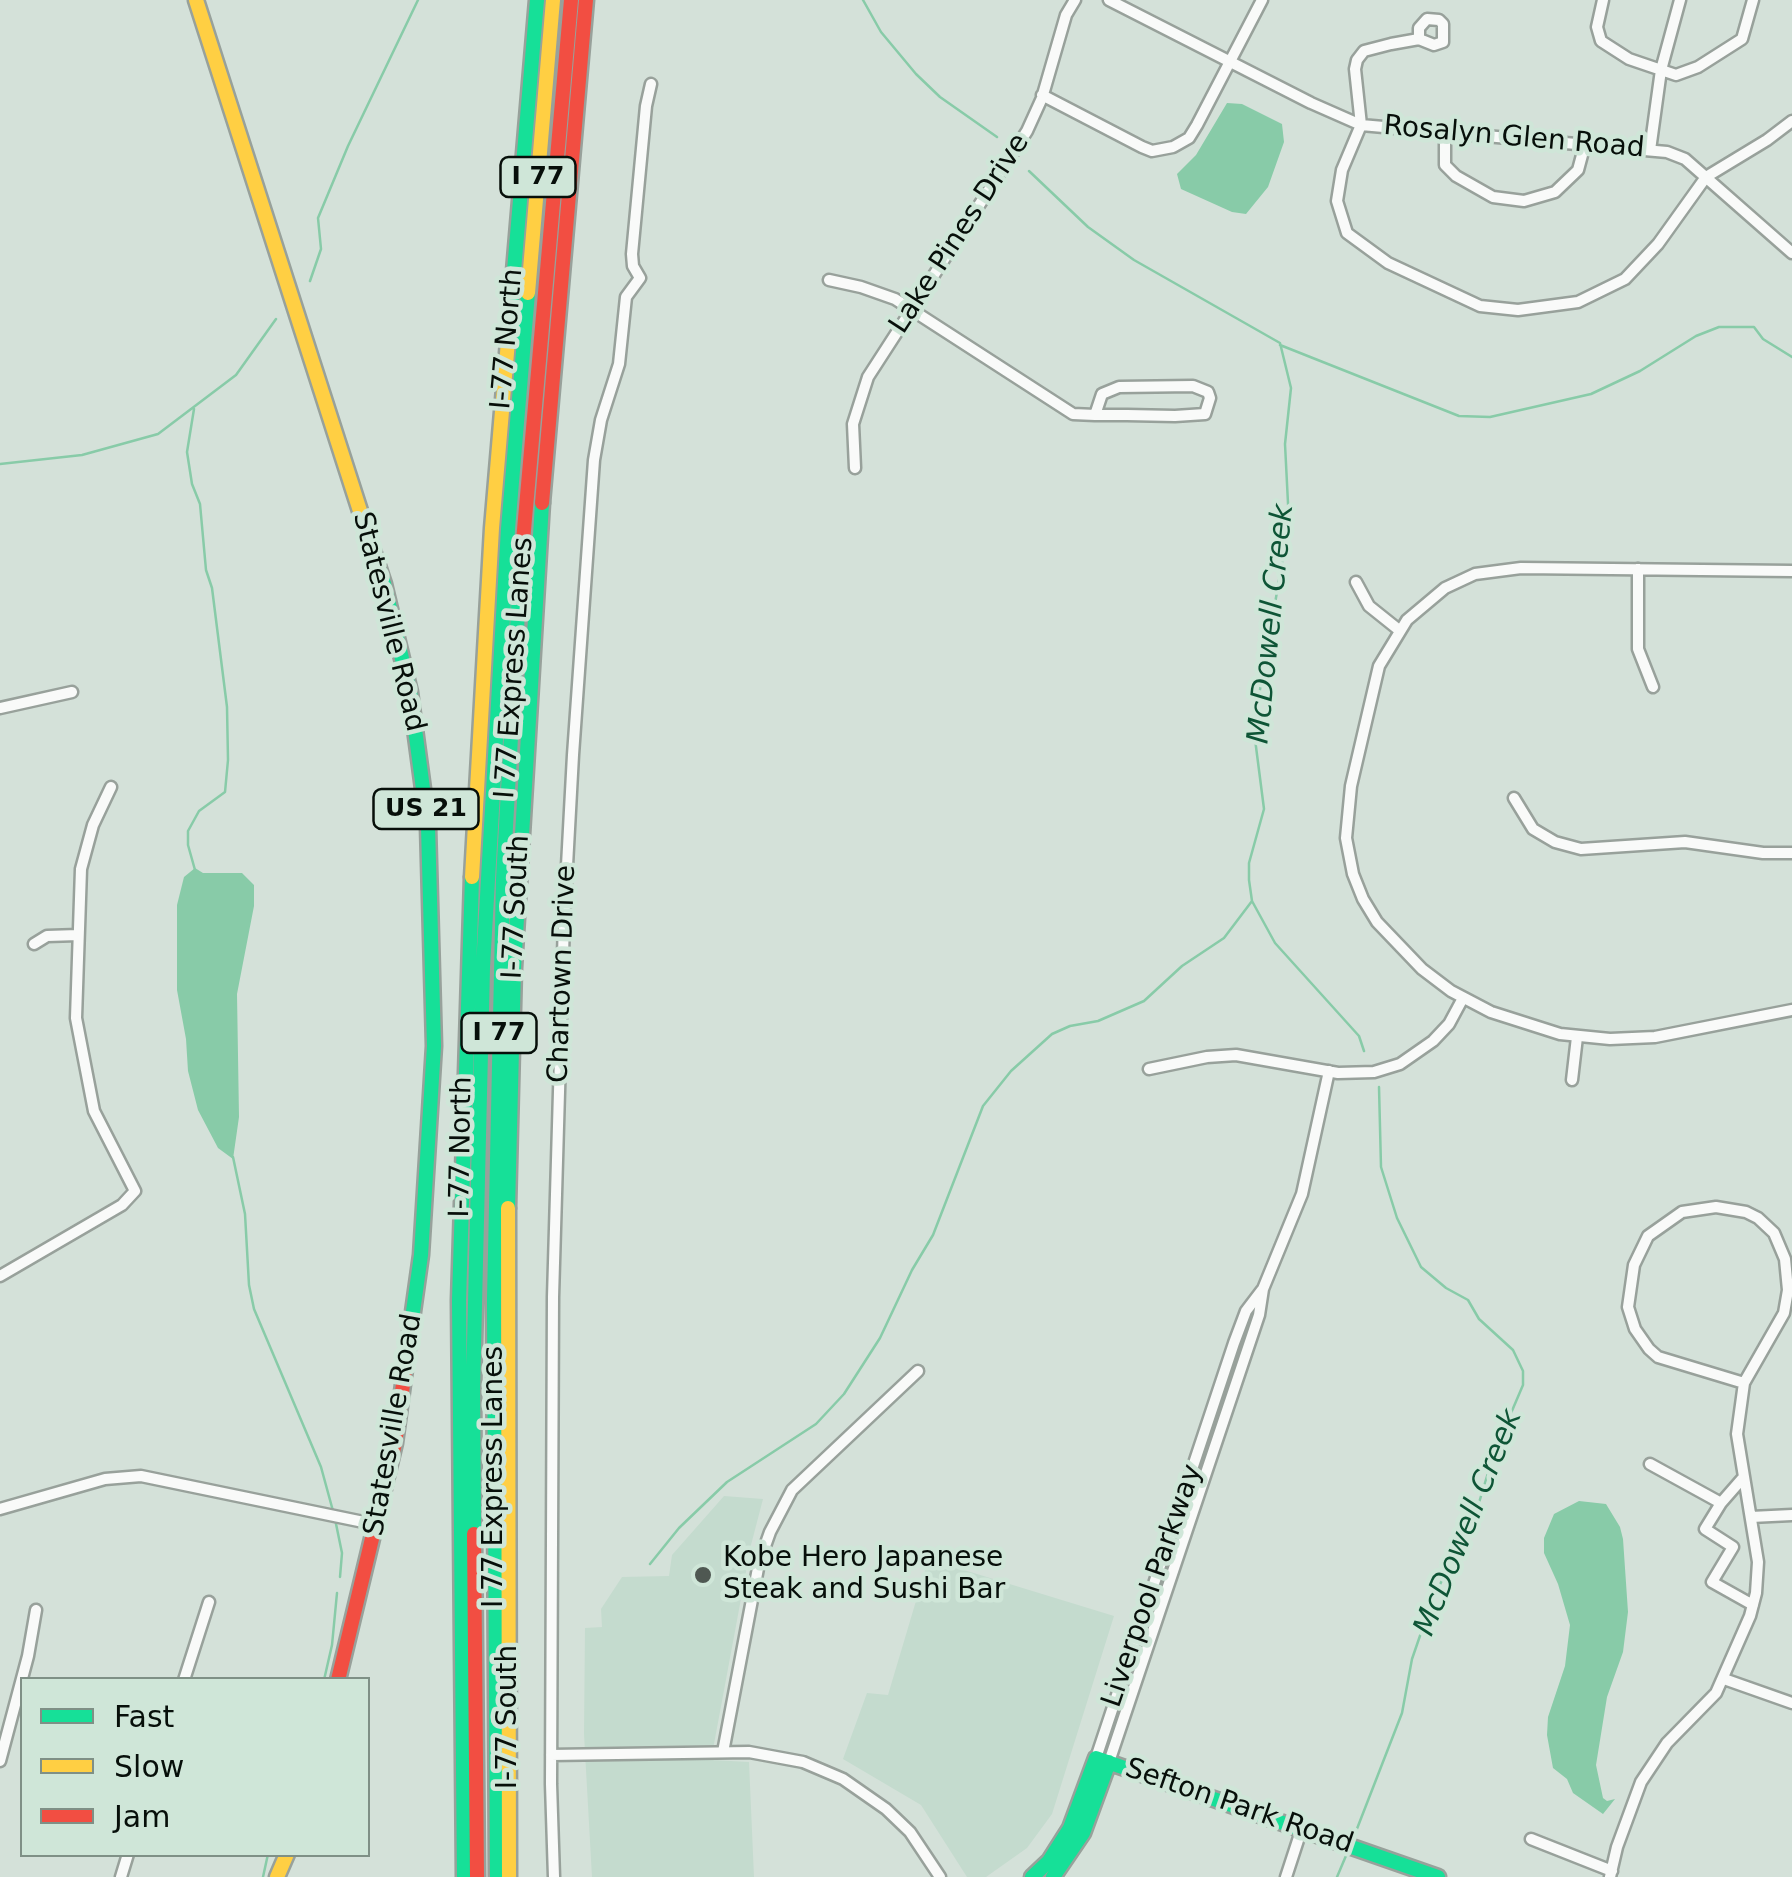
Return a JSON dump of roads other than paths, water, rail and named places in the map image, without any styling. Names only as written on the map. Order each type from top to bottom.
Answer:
[{"type":"main road","name":"Statesville Road","points":[[196,0],[384,584],[410,692],[424,793],[434,966],[430,1156],[412,1336],[378,1524],[339,1677]]},
{"type":"main road","name":"I-77 North","points":[[461,1877],[465,1807],[459,1300],[464,1054],[499,440],[537,0]]},
{"type":"main road","name":"I 77 Express Lanes","points":[[477,1877],[473,1475],[476,1212],[487,879],[500,646],[553,0]]},
{"type":"main road","name":"I 77 Express Lanes","points":[[497,1877],[494,1300],[503,880],[524,513],[570,0]]},
{"type":"main road","name":"I-77 South","points":[[509,1877],[506,1300],[511,1056],[528,689],[586,0]]},
{"type":"main road","points":[[553,191],[557,318]]},
{"type":"main road","points":[[478,762],[500,646]]},
{"type":"main road","name":"Sefton Park Road","points":[[1102,1760],[1438,1877]]},
{"type":"main road","name":"Liverpool Parkway","points":[[1032,1877],[1050,1860],[1070,1828],[1102,1760]]},
{"type":"main road","name":"Liverpool Parkway","points":[[1053,1877],[1083,1833],[1102,1760]]},
{"type":"street","name":"Lake Pines Drive","points":[[855,468],[853,424],[868,377],[1028,131],[1066,16],[1075,0]]},
{"type":"street","name":"Rosalyn Glen Road","points":[[1109,0],[1360,125],[1650,150],[1685,159],[1792,254]]},
{"type":"street","points":[[1042,96],[1142,147],[1158,151],[1173,148],[1188,138],[1262,0]]},
{"type":"street","points":[[1603,0],[1597,27],[1601,41],[1628,59],[1676,75],[1742,40],[1752,0]]},
{"type":"street","points":[[1650,150],[1662,70],[1680,0]]},
{"type":"street","points":[[1419,38],[1364,51],[1356,60],[1360,125],[1342,170],[1336,201],[1348,232],[1388,263],[1480,306],[1518,310],[1578,302],[1625,279],[1658,244],[1706,177],[1792,120]]},
{"type":"street","name":"Chartown Drive","points":[[554,1877],[553,1282],[562,958],[573,746],[594,460],[601,420],[619,364],[626,297],[640,278],[632,254],[646,106],[652,84]]},
{"type":"street","points":[[1445,133],[1445,165],[1456,176],[1492,197],[1524,201],[1555,192],[1578,170],[1585,144]]},
{"type":"street","points":[[829,280],[862,287],[912,308],[1073,414],[1095,415],[1205,414],[1210,398],[1208,392],[1193,386],[1119,387],[1102,394],[1095,415]]},
{"type":"street","points":[[1792,570],[1522,568],[1464,578],[1434,595],[1399,630],[1374,680],[1346,817],[1347,849],[1363,899],[1378,922],[1422,970],[1463,998],[1516,1022],[1577,1037],[1655,1037],[1792,1010]]},
{"type":"street","points":[[1638,569],[1638,649],[1653,687]]},
{"type":"street","points":[[1356,582],[1369,606],[1399,630]]},
{"type":"street","points":[[0,708],[72,692]]},
{"type":"street","points":[[0,1276],[134,1195],[135,1187],[94,1111],[76,1018],[84,853],[111,787]]},
{"type":"street","points":[[1514,798],[1529,825],[1568,846],[1596,850],[1685,842],[1792,853]]},
{"type":"street","points":[[34,944],[47,936],[78,935]]},
{"type":"street","points":[[1150,1069],[1207,1056],[1236,1055],[1329,1071],[1374,1072],[1407,1060],[1444,1030],[1463,998]]},
{"type":"street","points":[[1572,1080],[1577,1037]]},
{"type":"street","name":"Liverpool Parkway","points":[[1102,1760],[1234,1343],[1246,1311],[1263,1289],[1302,1194],[1329,1071]]},
{"type":"street","points":[[1532,1839],[1611,1874],[1641,1782],[1667,1743],[1708,1703],[1724,1679],[1753,1605],[1759,1578],[1737,1424],[1744,1383],[1778,1327],[1787,1304],[1788,1274],[1780,1244],[1766,1225],[1746,1212],[1716,1207],[1682,1212],[1648,1236],[1639,1253],[1628,1294],[1630,1319],[1648,1349],[1658,1356],[1744,1383]]},
{"type":"street","points":[[723,1752],[756,1578],[770,1532],[792,1490],[918,1371]]},
{"type":"street","points":[[1650,1464],[1720,1503]]},
{"type":"street","points":[[0,1510],[105,1479],[142,1476],[378,1524]]},
{"type":"street","points":[[1742,1479],[1720,1503],[1705,1529],[1733,1548],[1712,1582],[1753,1605]]},
{"type":"street","points":[[1750,1517],[1792,1515]]},
{"type":"street","points":[[185,1677],[209,1602]]},
{"type":"street","points":[[22,1677],[36,1610]]},
{"type":"street","points":[[1724,1679],[1792,1703]]},
{"type":"street","points":[[0,1762],[20,1686]]},
{"type":"street","points":[[9,1728],[20,1732]]},
{"type":"street","points":[[551,1755],[723,1752],[776,1756],[818,1768],[854,1785],[886,1808],[910,1832],[940,1877]]},
{"type":"street","points":[[1286,1877],[1302,1828]]},
{"type":"waterway","points":[[310,281],[321,249],[318,218],[418,0]]},
{"type":"waterway","name":"McDowell Creek","points":[[863,0],[881,32],[916,74],[940,97],[997,137]]},
{"type":"waterway","name":"McDowell Creek","points":[[1029,171],[1088,227],[1134,260],[1280,343],[1291,388],[1285,444],[1289,523],[1258,701],[1255,739],[1264,809],[1249,863],[1249,880],[1252,901],[1275,943],[1359,1036],[1364,1051]]},
{"type":"waterway","points":[[0,464],[82,455],[158,434],[236,375],[276,319]]},
{"type":"waterway","points":[[1280,345],[1459,416],[1490,417],[1591,394],[1719,327],[1754,327],[1763,339],[1792,357]]},
{"type":"waterway","points":[[194,409],[187,452],[200,504],[206,570],[212,588],[227,707],[228,760],[225,792],[199,811],[188,831],[195,870]]},
{"type":"waterway","points":[[650,1564],[679,1528],[727,1482],[816,1424],[844,1394],[880,1338],[933,1235],[983,1106],[1011,1071],[1052,1034],[1098,1021],[1144,1001],[1182,966],[1224,938],[1252,901]]},
{"type":"waterway","name":"McDowell Creek","points":[[1353,1839],[1402,1713],[1412,1659],[1432,1601],[1478,1506],[1494,1453],[1523,1385],[1523,1371],[1513,1350],[1479,1319],[1468,1300],[1421,1267],[1397,1218],[1381,1167],[1379,1087]]},
{"type":"waterway","points":[[233,1157],[245,1214],[254,1309],[321,1467],[333,1511]]},
{"type":"waterway","points":[[335,1519],[342,1553],[340,1577]]},
{"type":"waterway","points":[[325,1677],[337,1593]]},
{"type":"waterway","name":"McDowell Creek","points":[[1337,1877],[1348,1851]]},
{"type":"waterway","points":[[263,1877],[267,1857]]},
{"type":"place","name":"Kobe Hero Japanese Steak and Sushi Bar","points":[[703,1575]]}]
